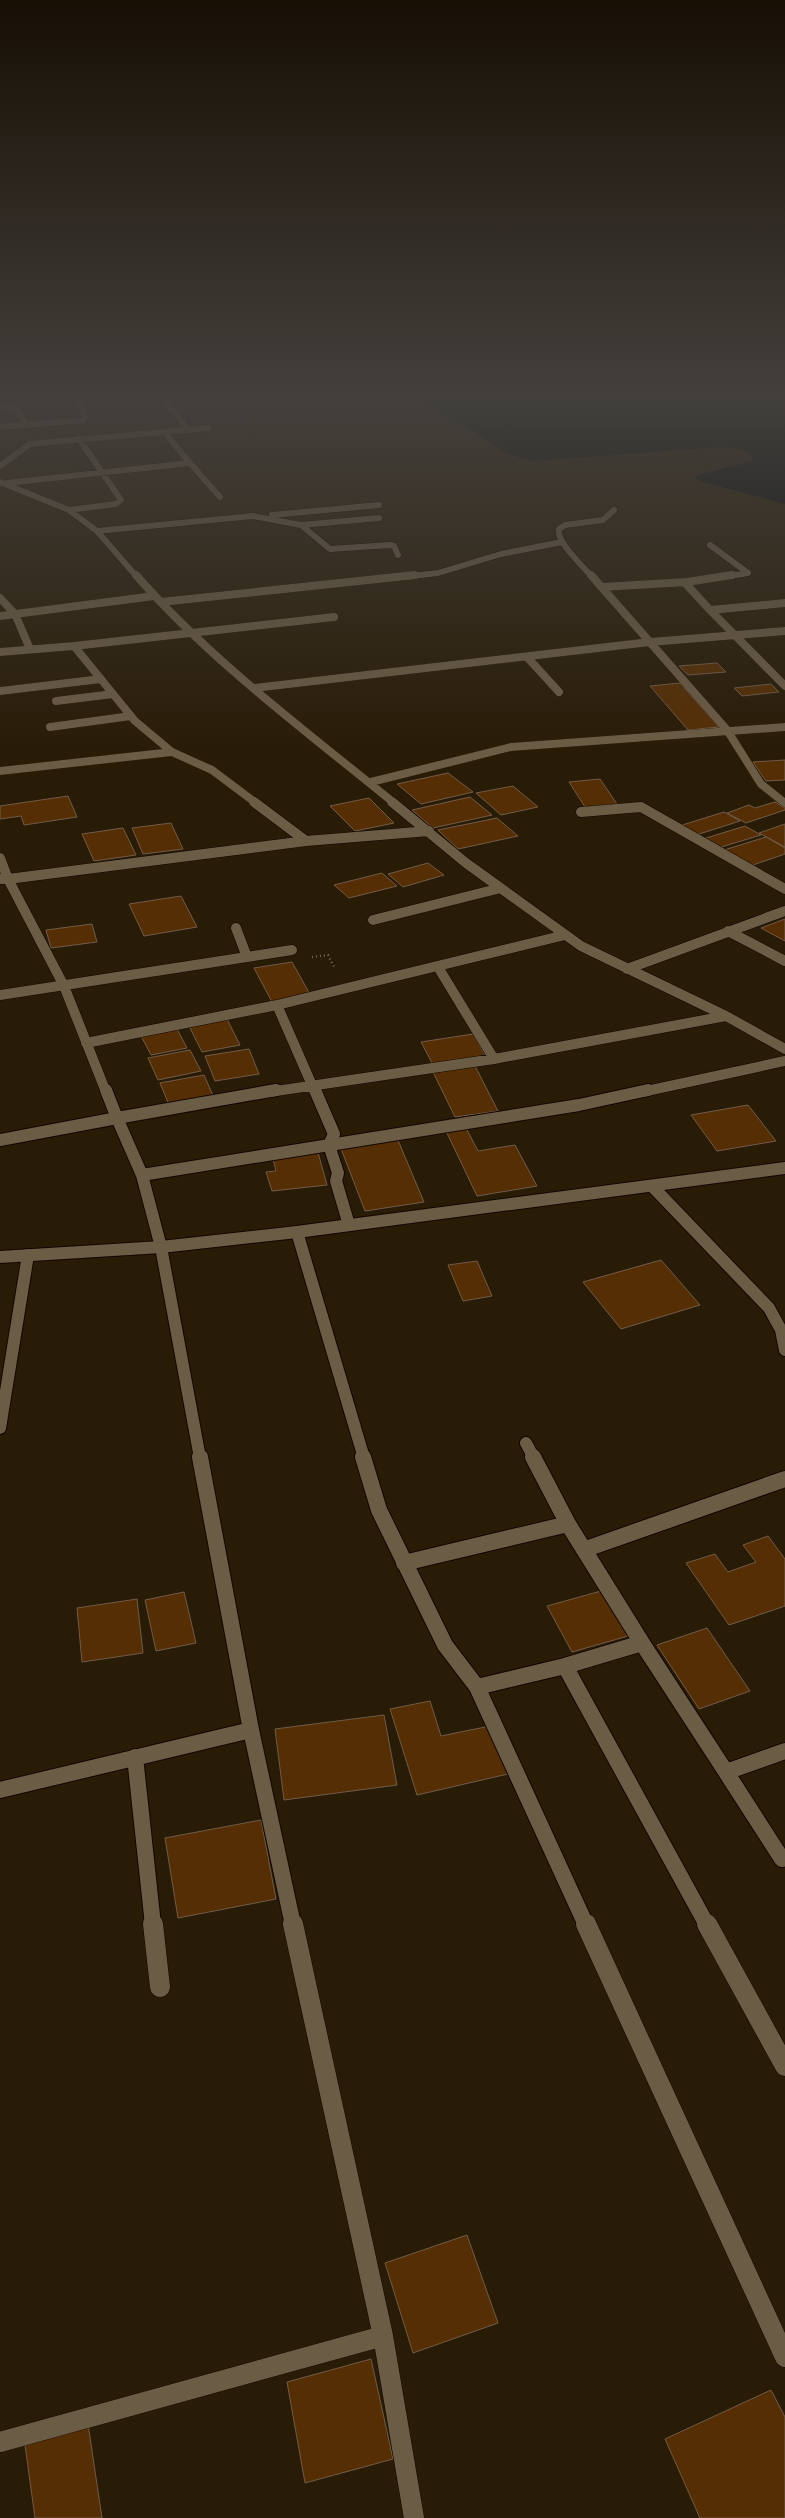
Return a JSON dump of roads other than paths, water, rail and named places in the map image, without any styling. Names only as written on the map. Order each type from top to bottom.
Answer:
[{"type":"street","points":[[76,516],[97,531],[158,599],[193,634],[254,688],[371,782],[466,863],[581,946],[726,1016],[785,1049]]},
{"type":"street","points":[[253,516],[301,525],[308,528],[323,545],[330,548],[393,545],[398,555]]},
{"type":"street","points":[[97,531],[259,516]]},
{"type":"street","points":[[608,516],[603,520],[565,525],[559,529],[558,534],[562,542],[727,730],[761,784],[771,794],[785,803]]},
{"type":"street","points":[[301,525],[379,518]]},
{"type":"street","points":[[0,616],[158,599],[438,574],[502,554],[562,542]]},
{"type":"street","points":[[602,587],[687,582],[748,572],[710,545]]},
{"type":"street","points":[[687,582],[686,584],[710,610],[785,686]]},
{"type":"street","points":[[0,598],[15,614],[30,649]]},
{"type":"street","points":[[710,610],[785,603]]},
{"type":"street","points":[[0,652],[193,634],[334,618]]},
{"type":"street","points":[[254,688],[650,642],[785,631]]},
{"type":"street","points":[[74,646],[131,716],[172,752],[212,770],[306,841]]},
{"type":"street","points":[[527,657],[559,692]]},
{"type":"street","points":[[774,675],[785,674]]},
{"type":"street","points":[[0,691],[101,679]]},
{"type":"street","points":[[56,701],[113,694]]},
{"type":"street","points":[[50,727],[131,716]]},
{"type":"street","points":[[371,782],[511,748],[785,727]]},
{"type":"street","points":[[0,772],[172,752]]},
{"type":"street","points":[[581,812],[641,807],[785,889]]},
{"type":"street","points":[[4,879],[306,841],[429,831]]},
{"type":"street","points":[[0,858],[4,879],[64,986],[117,1118],[142,1174],[161,1247],[251,1730],[383,2336],[414,2518]]},
{"type":"street","points":[[374,920],[501,888]]},
{"type":"street","points":[[627,968],[785,911]]},
{"type":"street","points":[[236,928],[247,957]]},
{"type":"street","points":[[728,931],[785,961]]},
{"type":"street","points":[[86,1043],[278,1005],[565,935]]},
{"type":"street","points":[[0,995],[292,950]]},
{"type":"street","points":[[438,967],[494,1059]]},
{"type":"street","points":[[278,1005],[334,1134],[328,1145],[338,1173],[336,1181],[349,1225]]},
{"type":"street","points":[[0,1140],[313,1084],[494,1059],[726,1016]]},
{"type":"street","points":[[142,1174],[579,1105],[785,1060]]},
{"type":"street","points":[[0,1257],[161,1247],[297,1232],[785,1168]]},
{"type":"street","points":[[652,1186],[769,1308],[779,1326],[782,1346],[785,1350]]},
{"type":"street","points":[[297,1232],[379,1510],[446,1645],[477,1687],[785,2357]]},
{"type":"street","points":[[0,1428],[28,1255]]},
{"type":"street","points":[[526,1443],[568,1524],[586,1549],[642,1643],[782,1859]]},
{"type":"street","points":[[586,1549],[785,1479]]},
{"type":"street","points":[[404,1563],[568,1524]]},
{"type":"street","points":[[477,1687],[565,1666],[642,1643]]},
{"type":"street","points":[[565,1666],[785,2066]]},
{"type":"street","points":[[0,1790],[251,1730]]},
{"type":"street","points":[[726,1772],[785,1751]]},
{"type":"street","points":[[136,1758],[160,1988]]},
{"type":"street","points":[[0,2442],[383,2336]]}]
